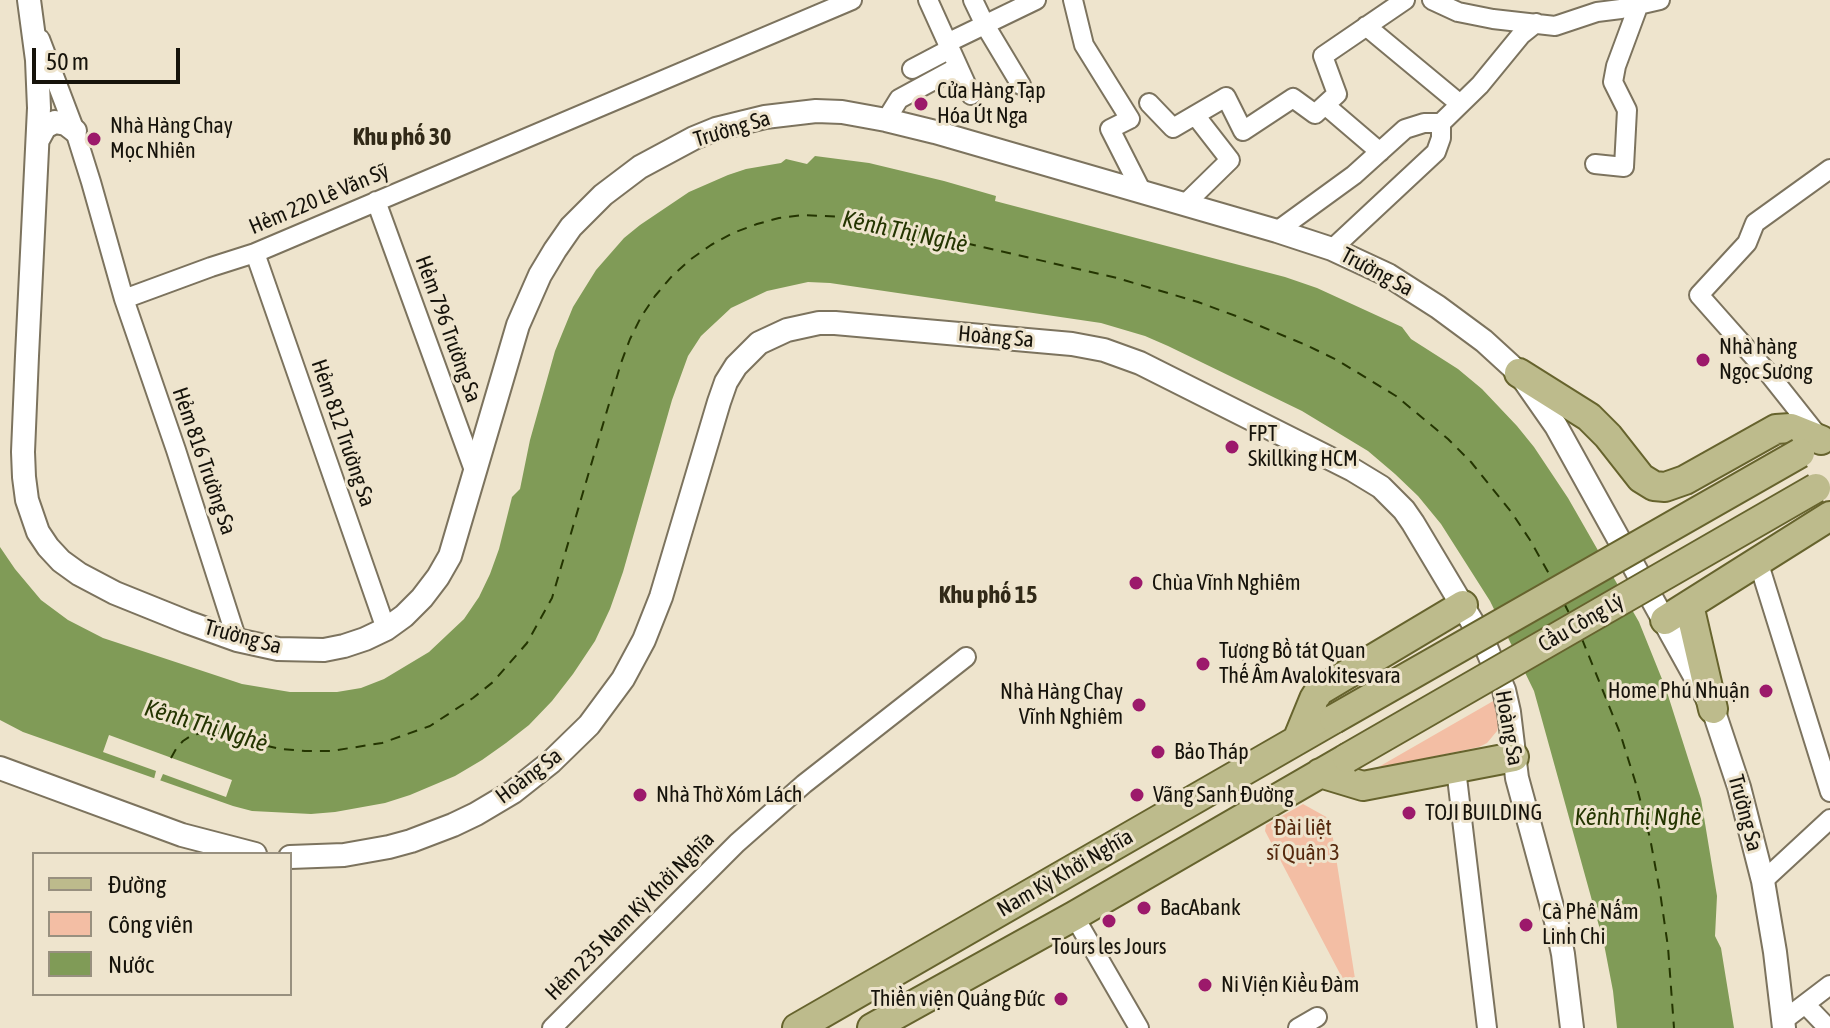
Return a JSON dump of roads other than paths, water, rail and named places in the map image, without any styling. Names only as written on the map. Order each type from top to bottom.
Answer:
[{"type":"main road","points":[[1519,373],[1589,417],[1641,478],[1657,486],[1685,480],[1776,429],[1791,428],[1817,441]]},
{"type":"main road","name":"Cầu Công Lý","points":[[1334,719],[1817,441]]},
{"type":"main road","name":"Cầu Công Lý","points":[[1347,758],[1823,483]]},
{"type":"main road","points":[[1665,620],[1830,516]]},
{"type":"main road","points":[[1298,738],[1319,691],[1463,605]]},
{"type":"main road","points":[[1689,605],[1713,709]]},
{"type":"main road","name":"Nam Kỳ Khởi Nghĩa","points":[[797,1028],[1334,719]]},
{"type":"main road","points":[[1320,773],[1363,786],[1514,757]]},
{"type":"main road","name":"Nam Kỳ Khởi Nghĩa","points":[[872,1028],[1074,916],[1347,758]]},
{"type":"main road","points":[[1235,776],[1246,816]]},
{"type":"street","name":"Hẻm 220 Lê Văn Sỹ","points":[[124,299],[255,253],[852,0]]},
{"type":"street","points":[[928,0],[971,95]]},
{"type":"street","points":[[973,0],[1021,85]]},
{"type":"street","points":[[912,69],[985,25],[1036,0]]},
{"type":"street","points":[[1073,0],[1084,45],[1130,119],[1110,129],[1142,192]]},
{"type":"street","points":[[1149,103],[1173,128],[1226,97],[1243,131],[1293,98],[1315,114],[1337,94],[1323,56],[1405,0]]},
{"type":"street","points":[[1432,0],[1458,12],[1555,26],[1597,12],[1660,0]]},
{"type":"street","points":[[1595,164],[1624,167],[1627,110],[1613,82],[1639,4]]},
{"type":"street","points":[[30,7],[75,131],[124,299]]},
{"type":"street","name":"Trường Sa","points":[[30,7],[39,85],[39,138],[24,477],[32,518],[48,547],[61,561],[97,585],[237,640],[278,649],[324,650],[365,639],[386,629],[422,598],[450,556],[507,358],[529,299],[563,239],[603,195],[640,167],[670,150],[737,123],[792,113],[842,112],[935,132],[1332,249],[1388,275],[1438,307],[1484,341],[1519,373],[1556,426],[1713,709],[1739,787],[1763,881],[1784,1024]]},
{"type":"street","points":[[1277,231],[1354,175],[1405,129],[1424,123],[1441,123],[1480,85],[1521,35],[1536,23]]},
{"type":"street","points":[[1366,26],[1460,104]]},
{"type":"street","points":[[886,120],[899,99],[958,67]]},
{"type":"street","points":[[1325,105],[1380,152]]},
{"type":"street","points":[[1184,205],[1230,160],[1195,115]]},
{"type":"street","points":[[39,138],[45,127],[55,122],[66,124],[75,131]]},
{"type":"street","points":[[1332,249],[1436,152],[1441,138],[1441,123]]},
{"type":"street","points":[[1817,441],[1777,383],[1699,295],[1747,243],[1755,223],[1830,169]]},
{"type":"street","name":"Hẻm 796 Trường Sa","points":[[376,201],[475,473]]},
{"type":"street","name":"Hẻm 812 Trường Sa","points":[[255,253],[386,629]]},
{"type":"street","name":"Hẻm 816 Trường Sa","points":[[124,299],[237,640]]},
{"type":"street","name":"Hoàng Sa","points":[[292,857],[344,855],[389,847],[432,834],[476,814],[513,792],[570,745],[589,725],[617,688],[649,630],[726,382],[736,366],[759,343],[802,326],[851,323],[1072,344],[1104,350],[1140,363],[1353,470],[1381,487],[1404,510],[1483,640],[1504,690],[1521,795],[1557,925],[1572,1028]]},
{"type":"street","points":[[1758,561],[1830,792]]},
{"type":"street","name":"Hẻm 235 Nam Kỳ Khởi Nghĩa","points":[[552,1028],[737,843],[804,784],[966,657]]},
{"type":"street","points":[[0,768],[182,835],[247,852]]},
{"type":"street","points":[[1456,769],[1487,1028]]},
{"type":"street","points":[[1763,881],[1830,819]]},
{"type":"street","points":[[1074,916],[1139,1028]]},
{"type":"street","points":[[1784,1024],[1830,985]]},
{"type":"street","points":[[1805,1004],[1828,1028]]},
{"type":"street","points":[[1298,1028],[1317,1017]]},
{"type":"water","name":"Kênh Thị Nghè","points":[[815,156],[869,163],[944,181],[996,196],[995,201],[1317,288],[1402,327],[1411,339],[1458,369],[1482,389],[1534,447],[1568,498],[1639,622],[1666,689],[1701,799],[1717,896],[1715,936],[1721,948],[1734,1028],[1617,1028],[1604,944],[1534,691],[1490,601],[1441,524],[1418,496],[1368,451],[1302,411],[1168,346],[1101,323],[808,282],[767,291],[731,308],[701,336],[688,356],[672,400],[623,572],[595,641],[552,701],[529,725],[455,776],[410,795],[335,812],[252,811],[23,732],[0,720],[0,547],[41,600],[68,620],[103,638],[242,684],[290,692],[337,692],[361,688],[384,679],[429,652],[464,619],[490,574],[512,497],[520,489],[555,351],[573,307],[596,270],[624,238],[689,192],[746,169],[781,163],[786,159],[807,164]]},
{"type":"place","name":"Cửa Hàng Tạp Hóa Út Nga","points":[[921,104]]},
{"type":"place","name":"Nhà Hàng Chay Mọc Nhiên","points":[[94,139]]},
{"type":"place","name":"Nhà hàng Ngọc Sương","points":[[1703,360]]},
{"type":"place","name":"FPT Skillking HCM","points":[[1232,447]]},
{"type":"place","name":"Chùa Vĩnh Nghiêm","points":[[1136,583]]},
{"type":"place","name":"Tượng Bồ tát Quan Thế Âm Avalokitesvara","points":[[1203,664]]},
{"type":"place","name":"Home Phú Nhuận","points":[[1766,691]]},
{"type":"place","name":"Nhà Hàng Chay Vĩnh Nghiêm","points":[[1139,705]]},
{"type":"place","name":"Bảo Tháp","points":[[1158,752]]},
{"type":"place","name":"Nhà Thờ Xóm Lách","points":[[640,795]]},
{"type":"place","name":"Vãng Sanh Đường","points":[[1137,795]]},
{"type":"place","name":"TOJI BUILDING","points":[[1409,813]]},
{"type":"place","name":"BacAbank","points":[[1144,908]]},
{"type":"place","name":"Tours les Jours","points":[[1109,921]]},
{"type":"place","name":"Cà Phê Nấm Linh Chi","points":[[1526,925]]},
{"type":"place","name":"Ni Viện Kiều Đàm","points":[[1205,985]]},
{"type":"place","name":"Thiền viện Quảng Đức","points":[[1061,999]]},
{"type":"district","name":"Khu phố 30","points":[[402,137]]},
{"type":"district","name":"Khu phố 15","points":[[988,595]]},
{"type":"park label","name":"Đài liệt sĩ Quận 3","points":[[1303,840]]}]
